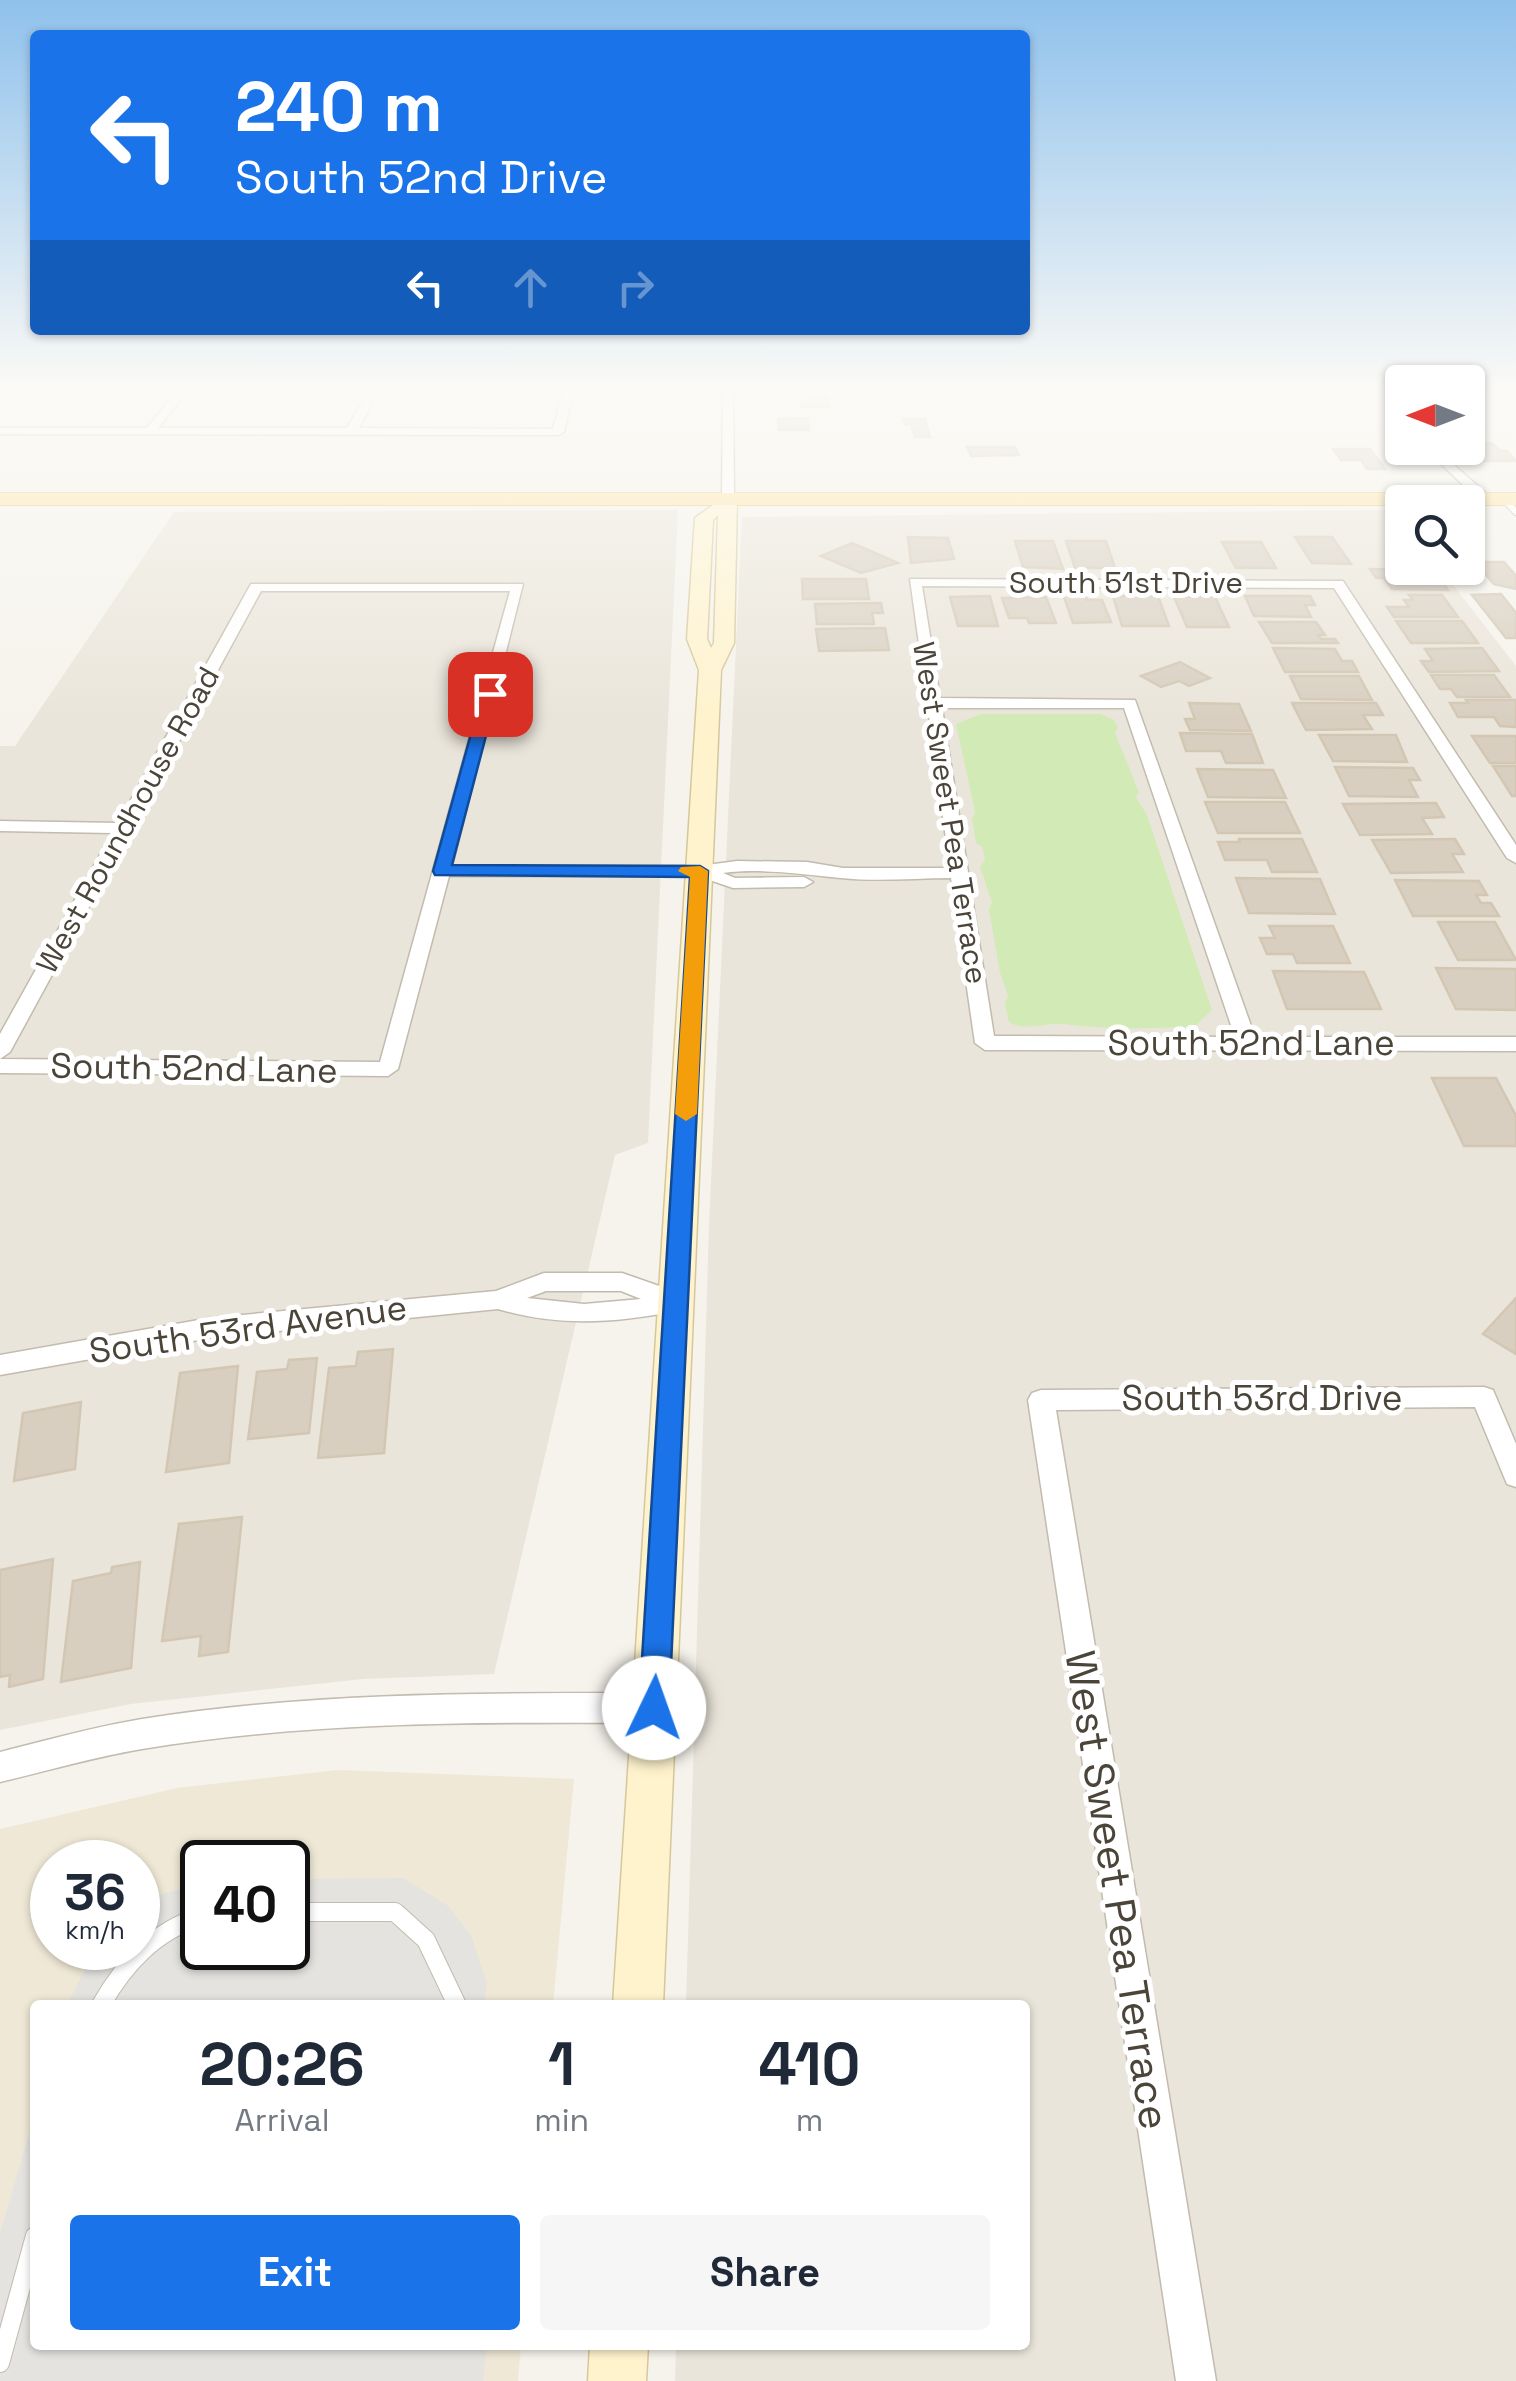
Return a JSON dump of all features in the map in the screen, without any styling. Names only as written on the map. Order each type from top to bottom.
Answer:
[{"type":"main road","points":[[757,499],[1505,502]]},
{"type":"street","points":[[638,2000],[710,670],[724,643],[728,499]]},
{"type":"street","name":"South 51st Drive","points":[[915,582],[1338,584],[1516,858]]},
{"type":"street","name":"West Sweet Pea Terrace","points":[[915,582],[985,1043]]},
{"type":"street","name":"West Roundhouse Road","points":[[0,1052],[256,587],[518,587],[442,871]]},
{"type":"street","points":[[933,704],[1130,704],[1247,1043]]},
{"type":"street","points":[[0,826],[124,828]]},
{"type":"street","points":[[442,871],[700,871],[734,883],[810,882],[844,873],[959,873]]},
{"type":"street","name":"South 52nd Lane","points":[[0,1066],[388,1070],[442,871]]},
{"type":"street","name":"South 52nd Lane","points":[[985,1043],[1516,1044]]},
{"type":"street","name":"South 53rd Avenue","points":[[0,1365],[210,1328],[498,1300],[539,1314],[616,1312],[676,1302]]},
{"type":"street","name":"South 53rd Drive","points":[[1040,1400],[1484,1398],[1516,1476]]},
{"type":"street","name":"West Sweet Pea Terrace","points":[[1040,1400],[1196,2381]]},
{"type":"street","points":[[0,1767],[141,1734],[298,1716],[442,1708],[654,1708]]},
{"type":"street","points":[[617,2381],[619,2350]]},
{"type":"lane","points":[[310,1912],[395,1912],[410,1919],[440,1961],[455,2000]]},
{"type":"lane","points":[[104,2000],[114,1979],[132,1958],[156,1938],[180,1927]]},
{"type":"lane","points":[[0,2363],[30,2254]]},
{"type":"shaded area","points":[[678,510],[648,1143],[615,1155],[494,1674],[363,1679],[131,1704],[0,1730],[0,746],[15,746],[174,512]]},
{"type":"shaded area","points":[[1385,510],[1385,585],[1453,585],[1516,666],[1516,2381],[675,2381],[676,2350],[1030,2350],[1030,2000],[686,2000],[709,1225],[742,517]]},
{"type":"shaded area","points":[[337,1770],[574,1779],[553,2000],[30,2000],[30,2350],[521,2350],[518,2381],[0,2381],[0,1829],[177,1788]]},
{"type":"shaded area","points":[[403,1878],[447,1905],[471,1935],[487,1984],[485,2000],[70,2000],[84,1970],[160,1970],[162,1894],[180,1889],[180,1970],[310,1970],[310,1879]]},
{"type":"shaded area","points":[[30,2131],[30,2350],[486,2350],[483,2381],[0,2381],[0,2233]]},
{"type":"green space","points":[[981,714],[1101,714],[1114,720],[1118,728],[1115,733],[1139,792],[1136,797],[1147,815],[1212,1010],[1194,1027],[1029,1026],[1009,1022],[1005,1004],[1008,995],[1000,973],[989,909],[992,902],[980,867],[985,859],[982,847],[976,843],[972,819],[975,812],[956,724]]},
{"type":"building","points":[[908,537],[948,538],[954,559],[911,563]]},
{"type":"building","points":[[1295,537],[1332,537],[1351,564],[1312,563]]},
{"type":"building","points":[[1015,541],[1053,541],[1063,569],[1023,567]]},
{"type":"building","points":[[1066,541],[1106,541],[1115,568],[1075,568]]},
{"type":"building","points":[[1222,542],[1261,542],[1276,568],[1236,568]]},
{"type":"building","points":[[852,543],[898,563],[861,573],[821,556]]},
{"type":"building","points":[[1485,562],[1504,562],[1516,576],[1516,589],[1494,584],[1485,574]]},
{"type":"building","points":[[1370,569],[1385,569],[1385,579],[1376,578]]},
{"type":"building","points":[[802,579],[866,579],[869,599],[803,599]]},
{"type":"building","points":[[1389,585],[1444,585],[1448,590],[1392,589]]},
{"type":"building","points":[[1063,594],[1085,594],[1087,600],[1102,600],[1111,622],[1073,623]]},
{"type":"building","points":[[1501,594],[1516,613],[1516,638],[1506,638],[1472,595]]},
{"type":"building","points":[[1409,595],[1442,595],[1458,617],[1394,617],[1387,607],[1409,607],[1404,600],[1413,600]]},
{"type":"building","points":[[990,596],[998,626],[958,626],[950,597]]},
{"type":"building","points":[[1113,596],[1158,596],[1169,626],[1122,626]]},
{"type":"building","points":[[1245,596],[1310,596],[1315,605],[1305,605],[1311,617],[1254,616]]},
{"type":"building","points":[[1046,597],[1056,623],[1009,618],[1002,598]]},
{"type":"building","points":[[1174,597],[1215,597],[1229,627],[1187,627]]},
{"type":"building","points":[[881,603],[883,613],[872,613],[874,624],[817,624],[815,604]]},
{"type":"building","points":[[1396,621],[1462,621],[1478,643],[1411,643]]},
{"type":"building","points":[[1259,622],[1316,622],[1325,635],[1318,635],[1321,639],[1335,639],[1338,643],[1272,643]]},
{"type":"building","points":[[885,628],[889,650],[819,651],[816,629]]},
{"type":"building","points":[[1273,648],[1335,649],[1342,661],[1352,661],[1358,672],[1285,672]]},
{"type":"building","points":[[1482,648],[1499,671],[1429,672],[1421,661],[1433,661],[1425,649]]},
{"type":"building","points":[[1180,662],[1210,678],[1189,686],[1179,681],[1161,687],[1141,676]]},
{"type":"building","points":[[1431,675],[1494,675],[1510,697],[1457,697],[1451,689],[1440,689]]},
{"type":"building","points":[[1290,676],[1359,676],[1372,700],[1301,699]]},
{"type":"building","points":[[1466,700],[1516,700],[1516,727],[1500,726],[1494,717],[1458,717],[1450,703],[1468,703]]},
{"type":"building","points":[[1189,703],[1239,704],[1251,731],[1190,730],[1185,719],[1195,719]]},
{"type":"building","points":[[1292,703],[1376,703],[1383,715],[1363,715],[1372,729],[1306,730]]},
{"type":"building","points":[[1180,733],[1252,734],[1263,763],[1226,763],[1221,751],[1186,751]]},
{"type":"building","points":[[1319,735],[1396,735],[1407,762],[1333,761]]},
{"type":"building","points":[[1472,736],[1516,736],[1516,763],[1490,763]]},
{"type":"building","points":[[1493,766],[1516,766],[1516,796],[1512,796]]},
{"type":"building","points":[[1335,767],[1413,768],[1420,780],[1409,780],[1418,797],[1349,796]]},
{"type":"building","points":[[1197,769],[1273,770],[1286,798],[1208,797]]},
{"type":"building","points":[[1205,802],[1285,802],[1300,833],[1218,833]]},
{"type":"building","points":[[1436,803],[1444,817],[1422,818],[1432,834],[1360,835],[1343,804]]},
{"type":"building","points":[[1239,839],[1302,839],[1317,872],[1272,872],[1267,860],[1225,860],[1218,842],[1240,842]]},
{"type":"building","points":[[1455,839],[1464,854],[1452,854],[1463,872],[1391,873],[1372,840]]},
{"type":"building","points":[[1236,878],[1320,879],[1335,914],[1249,913]]},
{"type":"building","points":[[1395,880],[1479,881],[1487,895],[1476,895],[1481,903],[1491,903],[1499,916],[1413,916]]},
{"type":"building","points":[[1438,922],[1495,922],[1516,960],[1458,960]]},
{"type":"building","points":[[1269,926],[1333,926],[1350,963],[1297,963],[1293,954],[1267,954],[1260,938],[1275,938]]},
{"type":"building","points":[[1436,968],[1516,969],[1516,1010],[1456,1009]]},
{"type":"building","points":[[1273,971],[1364,972],[1381,1009],[1287,1009]]},
{"type":"building","points":[[1432,1078],[1496,1078],[1516,1116],[1516,1146],[1464,1146]]},
{"type":"building","points":[[1516,1298],[1516,1354],[1483,1334]]},
{"type":"building","points":[[393,1349],[384,1453],[318,1458],[329,1368],[356,1366],[358,1352]]},
{"type":"building","points":[[317,1358],[309,1433],[248,1439],[257,1372],[287,1369],[289,1360]]},
{"type":"building","points":[[238,1366],[229,1463],[166,1472],[180,1373]]},
{"type":"building","points":[[81,1402],[75,1469],[14,1481],[23,1413]]},
{"type":"building","points":[[242,1517],[228,1652],[199,1656],[201,1636],[162,1641],[179,1524]]},
{"type":"building","points":[[53,1559],[43,1679],[9,1687],[10,1675],[0,1677],[0,1570]]},
{"type":"building","points":[[140,1562],[131,1668],[61,1682],[73,1581]]},
{"type":"slow traffic","points":[[686,1114],[700,871],[687,871]]},
{"type":"route","points":[[490,694],[442,871],[700,871],[654,1708]]}]
